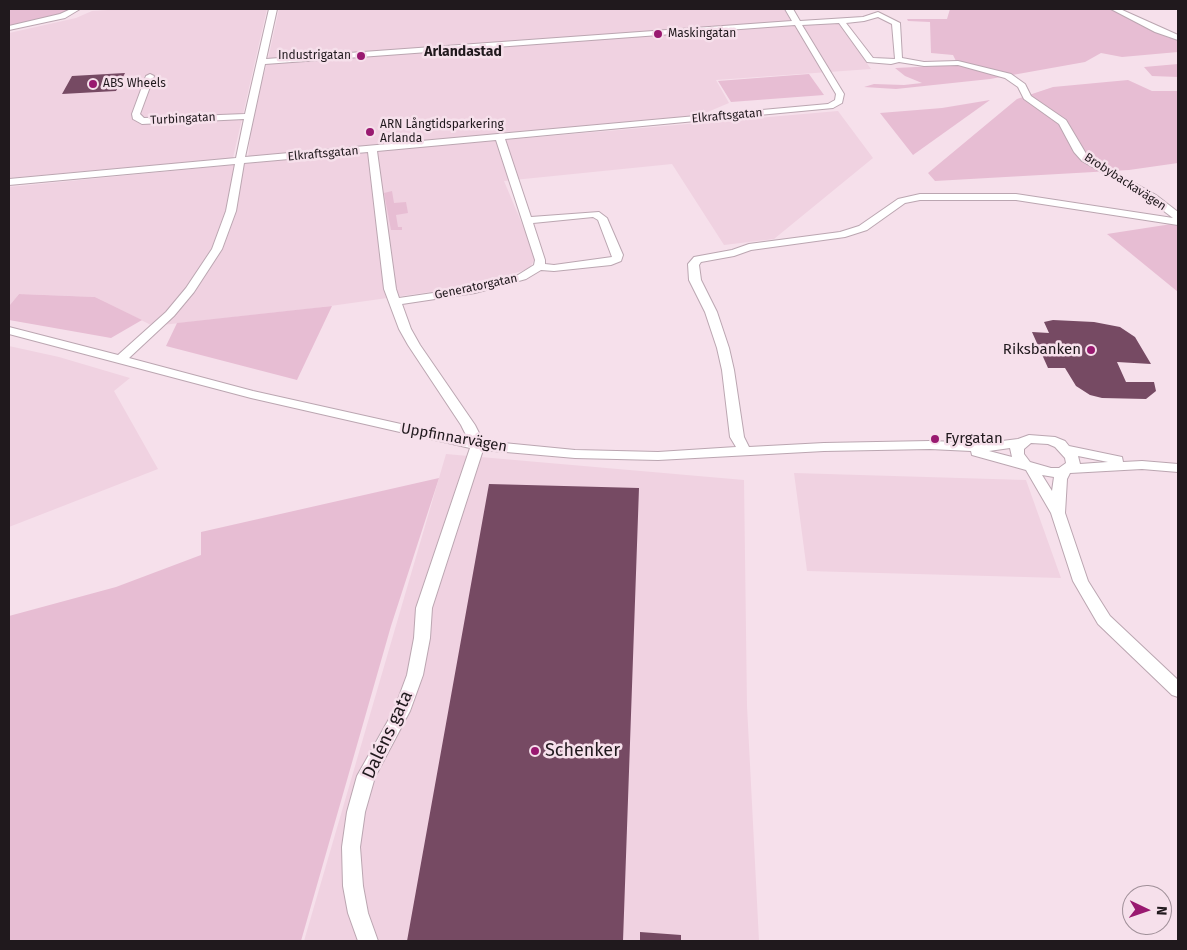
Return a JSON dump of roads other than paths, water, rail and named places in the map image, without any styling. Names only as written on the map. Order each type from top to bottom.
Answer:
[{"type":"street","points":[[9,28],[62,16],[76,9]]},
{"type":"street","points":[[120,359],[170,314],[205,269],[226,229],[273,9]]},
{"type":"street","points":[[789,9],[798,23]]},
{"type":"street","points":[[1115,9],[1178,38]]},
{"type":"street","points":[[261,62],[841,21],[864,19],[878,14],[896,23],[899,60]]},
{"type":"street","name":"Brobybackavägen","points":[[841,21],[870,60],[891,62],[899,60],[924,64],[958,64],[1008,76],[1022,86],[1027,98],[1063,122],[1079,152],[1086,158],[1152,197],[1178,217]]},
{"type":"street","name":"Elkraftsgatan","points":[[9,182],[372,150],[830,106],[839,101],[840,94],[798,23]]},
{"type":"street","name":"Turbingatan","points":[[150,76],[140,100],[141,103],[136,117],[142,120],[250,116]]},
{"type":"street","name":"Turbingatan","points":[[131,92],[140,100]]},
{"type":"street","points":[[500,138],[540,260],[539,267],[554,268],[611,262],[618,259],[602,218],[595,214],[527,220]]},
{"type":"street","points":[[372,150],[390,289],[394,302],[414,345],[468,425],[478,445]]},
{"type":"street","points":[[745,452],[737,437],[728,370],[723,348],[711,312],[695,280],[693,264],[698,259],[749,247],[841,235],[863,228],[902,201],[920,197],[1016,197],[1178,222]]},
{"type":"street","name":"Generatorgatan","points":[[394,302],[454,294],[488,287],[522,277],[539,267]]},
{"type":"street","name":"Uppfinnarvägen","points":[[9,331],[266,398],[478,445],[575,454],[658,456],[807,448],[986,447],[1039,439],[1050,440],[1068,450]]},
{"type":"street","points":[[1021,443],[1017,448],[1017,454],[1028,467],[1058,514],[1081,581],[1104,620],[1178,690]]},
{"type":"street","name":"Daléns gata","points":[[368,941],[358,913],[353,886],[351,847],[356,812],[366,776],[402,711],[415,675],[422,638],[424,608],[478,445]]},
{"type":"street","name":"Uppfinnarvägen","points":[[911,446],[967,450],[1005,458],[1051,473],[1066,470]]},
{"type":"street","points":[[1068,450],[1142,465],[1178,468]]},
{"type":"street","points":[[1058,514],[1060,479],[1072,464],[1072,457],[1068,450]]},
{"type":"street","points":[[1066,470],[1142,465]]},
{"type":"place","name":"Maskingatan","points":[[658,34]]},
{"type":"place","name":"Industrigatan","points":[[361,56]]},
{"type":"place","name":"ABS Wheels","points":[[93,84]]},
{"type":"place","name":"ARN Långtidsparkering Arlanda","points":[[370,132]]},
{"type":"place","name":"Riksbanken","points":[[1091,350]]},
{"type":"place","name":"Fyrgatan","points":[[935,439]]},
{"type":"place","name":"Schenker","points":[[535,751]]},
{"type":"district","name":"Arlandastad","points":[[463,52]]}]
